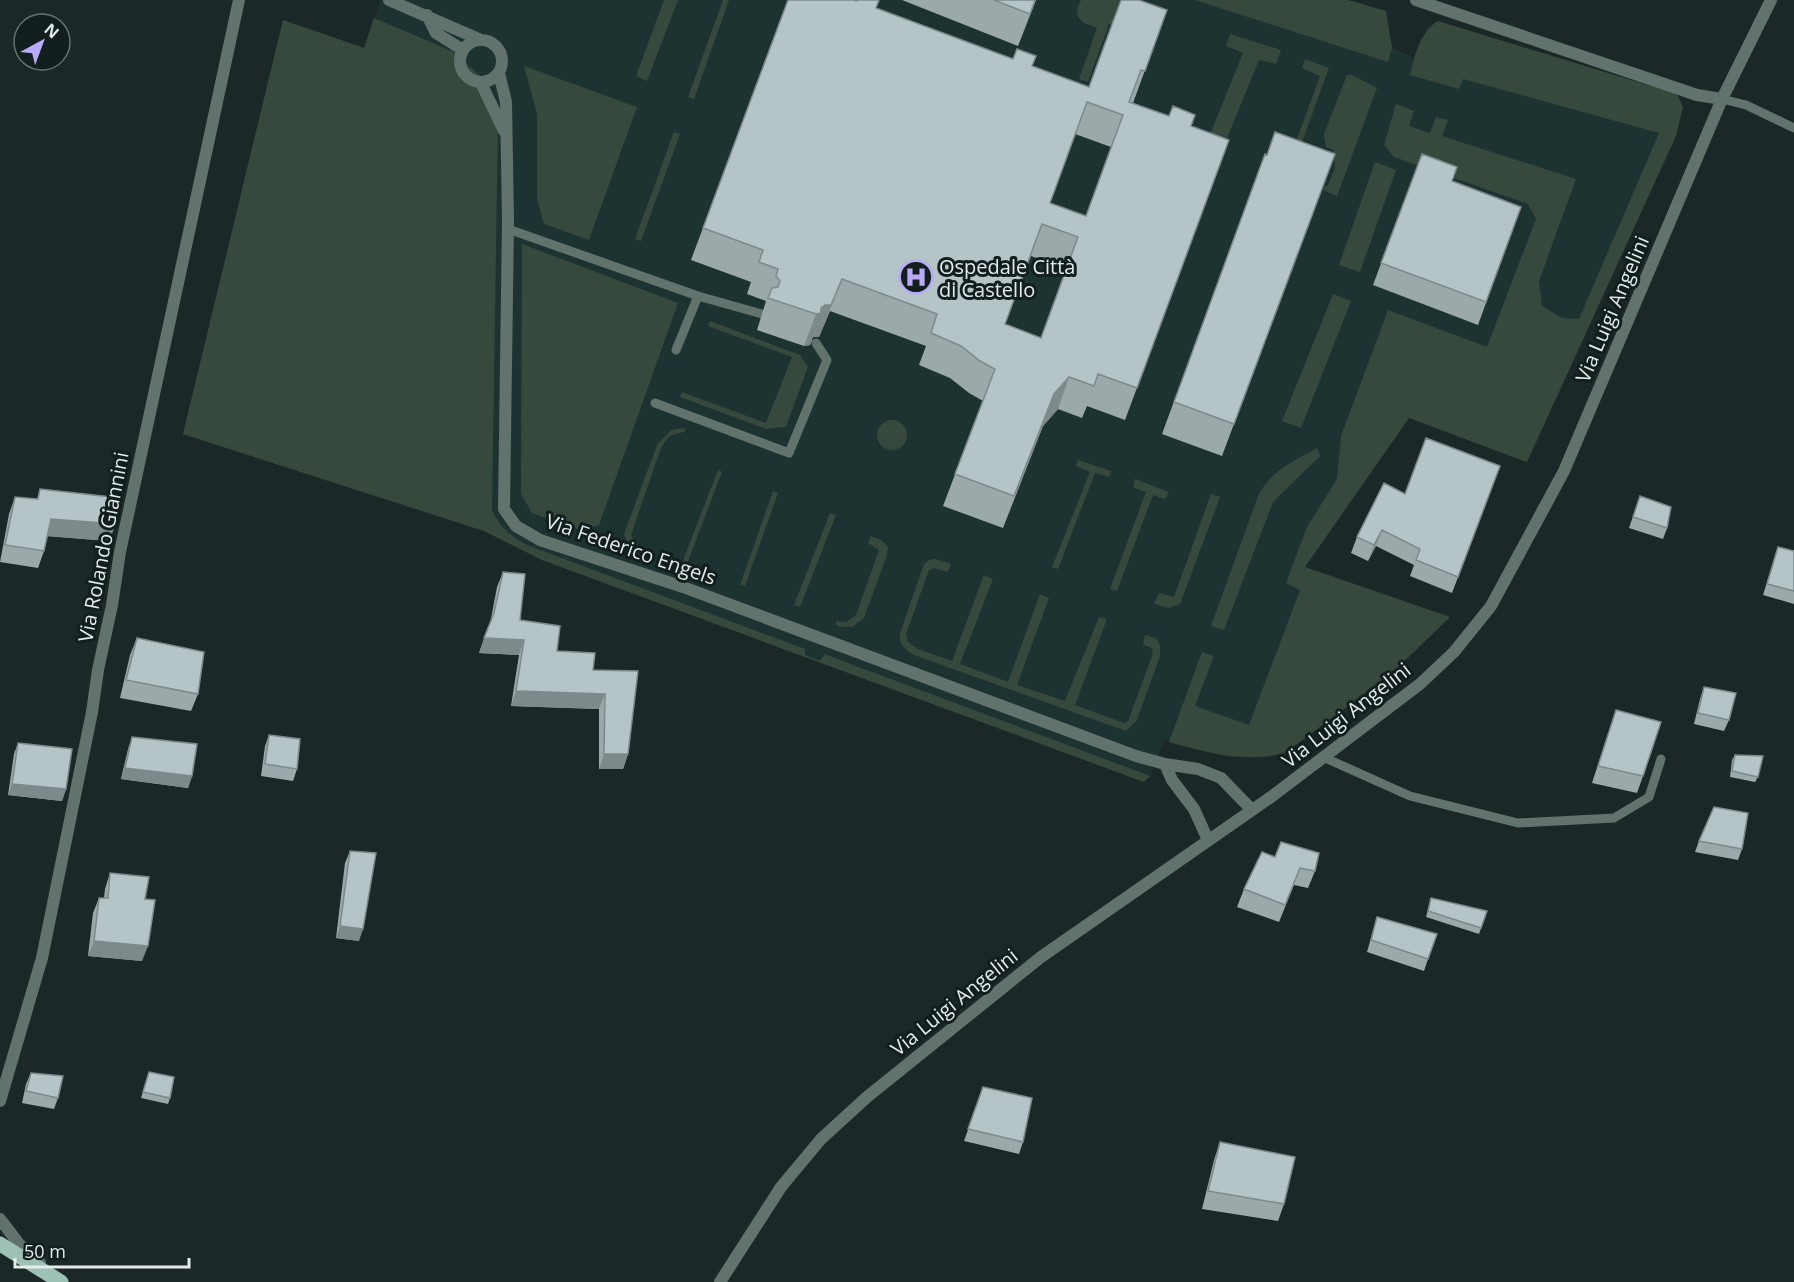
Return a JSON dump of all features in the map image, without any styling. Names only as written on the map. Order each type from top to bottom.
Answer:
[{"type":"main road","points":[[0,1244],[63,1282]]},
{"type":"street","name":"Via Rolando Giannini","points":[[0,1101],[42,958],[112,605],[120,552],[239,0]]},
{"type":"street","points":[[389,0],[427,15],[457,31],[490,41],[497,46],[502,55],[499,73],[494,79],[481,82],[470,79],[462,71],[460,60],[463,50],[471,42],[482,40]]},
{"type":"street","points":[[1416,0],[1697,95],[1722,99]]},
{"type":"street","name":"Via Luigi Angelini","points":[[720,1282],[780,1187],[821,1139],[867,1097],[1041,957],[1252,810],[1420,684],[1454,652],[1491,606],[1564,471],[1722,99],[1771,0]]},
{"type":"street","points":[[427,15],[436,33],[463,50]]},
{"type":"street","name":"Via Federico Engels","points":[[499,73],[506,102],[508,229],[504,509],[516,526],[540,540],[683,587],[1102,744],[1165,764],[1198,769],[1221,778],[1252,810]]},
{"type":"street","points":[[481,82],[506,135]]},
{"type":"street","points":[[1165,764],[1172,780],[1194,808],[1208,840]]},
{"type":"street","points":[[0,1219],[19,1244],[63,1282]]},
{"type":"lane","points":[[1722,99],[1746,105],[1794,128]]},
{"type":"lane","points":[[508,229],[698,296],[762,314]]},
{"type":"lane","points":[[676,350],[698,296]]},
{"type":"lane","points":[[655,403],[789,453],[827,360],[816,343]]},
{"type":"lane","points":[[1323,757],[1410,796],[1518,823],[1614,818],[1649,796],[1661,759]]},
{"type":"shaded area","name":"Ospedale Città di Castello","points":[[381,0],[1348,0],[1386,11],[1392,48],[1414,58],[1428,27],[1438,21],[1683,107],[1676,136],[1527,462],[1409,418],[1305,567],[1450,617],[1392,673],[1285,753],[1264,758],[1227,757],[1164,740],[1150,776],[1144,782],[542,560],[484,531],[183,434],[283,20],[364,48]]},
{"type":"green space","points":[[664,0],[678,0],[647,81],[636,76]]},
{"type":"green space","points":[[723,0],[729,0],[694,99],[688,97]]},
{"type":"green space","points":[[1081,0],[1120,0],[1114,17],[1123,21],[1120,29],[1109,24],[1088,82],[1079,79],[1097,28],[1084,23],[1078,17],[1077,9]]},
{"type":"green space","points":[[1195,0],[1348,0],[1386,11],[1392,48],[1388,62]]},
{"type":"green space","points":[[374,18],[454,52],[481,77],[498,118],[492,510],[506,530],[527,545],[805,649],[805,655],[820,661],[824,654],[1150,776],[1144,782],[542,560],[484,531],[183,434],[283,20],[364,48]]},
{"type":"green space","points":[[1438,21],[1677,94],[1683,107],[1676,136],[1527,462],[1409,418],[1305,567],[1450,617],[1392,673],[1285,753],[1240,757],[1212,753],[1169,742],[1202,652],[1214,656],[1195,706],[1249,725],[1300,590],[1286,583],[1307,527],[1337,479],[1341,436],[1388,310],[1487,347],[1536,219],[1528,204],[1394,157],[1384,145],[1396,104],[1414,111],[1409,126],[1430,133],[1436,117],[1448,120],[1442,136],[1576,179],[1539,281],[1542,306],[1562,318],[1579,319],[1659,133],[1463,79],[1459,89],[1410,75],[1423,37]]},
{"type":"green space","points":[[1230,34],[1281,50],[1276,64],[1259,60],[1223,148],[1207,142],[1243,53],[1226,46]]},
{"type":"green space","points":[[1305,59],[1329,68],[1297,156],[1294,147],[1320,76],[1302,68]]},
{"type":"green space","points":[[524,66],[637,107],[589,240],[544,224],[537,199],[537,114]]},
{"type":"green space","points":[[1347,75],[1352,75],[1377,88],[1337,196],[1323,190],[1328,185],[1335,168],[1333,150],[1326,147],[1324,134]]},
{"type":"green space","points":[[674,132],[680,134],[641,241],[635,239]]},
{"type":"green space","points":[[1375,162],[1396,170],[1360,272],[1339,265]]},
{"type":"green space","points":[[522,244],[678,303],[599,525],[582,531],[532,513],[521,494]]},
{"type":"green space","points":[[1333,294],[1351,301],[1301,428],[1282,421]]},
{"type":"green space","points":[[710,321],[800,355],[808,367],[786,427],[766,429],[680,397],[682,392],[766,423],[792,357],[708,326]]},
{"type":"green space","points":[[892,420],[902,425],[907,435],[902,445],[892,450],[882,445],[877,435],[882,425]]},
{"type":"green space","points":[[686,428],[684,432],[665,441],[661,448],[631,535],[636,545],[629,548],[624,534],[657,445],[671,430]]},
{"type":"green space","points":[[1317,448],[1320,456],[1273,502],[1224,630],[1211,626],[1263,487],[1276,473]]},
{"type":"green space","points":[[1078,460],[1111,471],[1109,477],[1095,473],[1058,569],[1052,567],[1090,472],[1076,466]]},
{"type":"green space","points":[[718,470],[722,472],[687,564],[682,563]]},
{"type":"green space","points":[[1135,479],[1169,492],[1165,499],[1153,495],[1117,591],[1110,589],[1146,492],[1133,487]]},
{"type":"green space","points":[[773,491],[778,493],[745,586],[740,585]]},
{"type":"green space","points":[[1211,494],[1220,497],[1180,604],[1169,608],[1154,604],[1159,593],[1174,597]]},
{"type":"green space","points":[[830,513],[836,515],[800,607],[794,605]]},
{"type":"green space","points":[[871,536],[881,540],[888,547],[864,618],[852,627],[837,626],[836,621],[846,622],[856,615],[879,550],[868,543]]},
{"type":"green space","points":[[935,559],[951,564],[948,572],[934,568],[929,570],[906,634],[908,642],[918,649],[952,661],[984,575],[993,579],[960,664],[1008,682],[1040,594],[1049,598],[1017,685],[1065,701],[1099,617],[1107,619],[1075,705],[1124,723],[1128,721],[1153,653],[1151,648],[1143,644],[1145,635],[1156,638],[1160,645],[1160,656],[1137,720],[1126,731],[907,651],[901,644],[900,633],[924,564]]},
{"type":"building","points":[[788,0],[879,0],[876,8],[1013,59],[1017,49],[1036,56],[1032,66],[1089,87],[1121,0],[1139,0],[1167,10],[1145,71],[1141,70],[1129,102],[1169,116],[1173,106],[1195,115],[1191,126],[1229,140],[1137,388],[1098,374],[1094,386],[1069,377],[1054,394],[1014,496],[955,474],[995,369],[961,346],[931,333],[937,314],[842,279],[831,305],[821,308],[821,313],[816,314],[768,298],[772,288],[778,287],[780,281],[776,276],[778,269],[759,262],[763,250],[703,228]],"holes":[[[1087,102],[1123,115],[1086,216],[1050,203]],[[1042,224],[1078,237],[1041,338],[1005,324]]]},
{"type":"building","points":[[994,0],[1035,0],[1030,14]]},
{"type":"building","points":[[1275,132],[1335,154],[1234,424],[1174,402]]},
{"type":"building","points":[[1422,154],[1457,167],[1452,181],[1521,207],[1486,302],[1381,263]]},
{"type":"building","points":[[1426,438],[1500,466],[1458,577],[1416,560],[1420,549],[1382,530],[1374,545],[1357,537],[1384,483],[1405,494]]},
{"type":"building","points":[[40,489],[120,498],[116,524],[51,519],[44,551],[5,545],[15,497],[38,499]]},
{"type":"building","points":[[1640,496],[1671,507],[1667,528],[1633,517]]},
{"type":"building","points":[[1778,547],[1794,551],[1794,591],[1767,584]]},
{"type":"building","points":[[503,572],[525,574],[520,620],[560,626],[557,651],[595,653],[593,670],[638,671],[628,754],[604,754],[605,694],[516,691],[524,640],[484,638],[494,613]]},
{"type":"building","points":[[137,638],[204,652],[198,694],[126,680]]},
{"type":"building","points":[[1704,687],[1736,693],[1729,720],[1698,713]]},
{"type":"building","points":[[1616,710],[1661,722],[1643,776],[1598,766]]},
{"type":"building","points":[[269,735],[300,739],[297,769],[265,764]]},
{"type":"building","points":[[132,737],[197,744],[192,776],[125,768]]},
{"type":"building","points":[[18,743],[72,749],[66,789],[12,784]]},
{"type":"building","points":[[1735,755],[1763,756],[1758,777],[1732,771]]},
{"type":"building","points":[[1714,807],[1748,813],[1742,849],[1699,841]]},
{"type":"building","points":[[1281,842],[1319,853],[1315,871],[1300,868],[1285,905],[1244,889],[1262,852],[1275,857]]},
{"type":"building","points":[[350,851],[376,853],[363,929],[340,926]]},
{"type":"building","points":[[110,873],[149,877],[145,899],[155,900],[148,946],[94,941],[99,898],[108,898]]},
{"type":"building","points":[[1431,898],[1487,911],[1481,928],[1428,911]]},
{"type":"building","points":[[1377,917],[1437,934],[1428,959],[1371,940]]},
{"type":"building","points":[[149,1072],[174,1077],[170,1098],[143,1092]]},
{"type":"building","points":[[31,1073],[63,1076],[58,1098],[26,1091]]},
{"type":"building","points":[[983,1087],[1032,1098],[1023,1142],[968,1129]]},
{"type":"building","points":[[1220,1142],[1295,1157],[1284,1204],[1208,1191]]},
{"type":"place","name":"Ospedale Città di Castello","points":[[916,277]]}]
